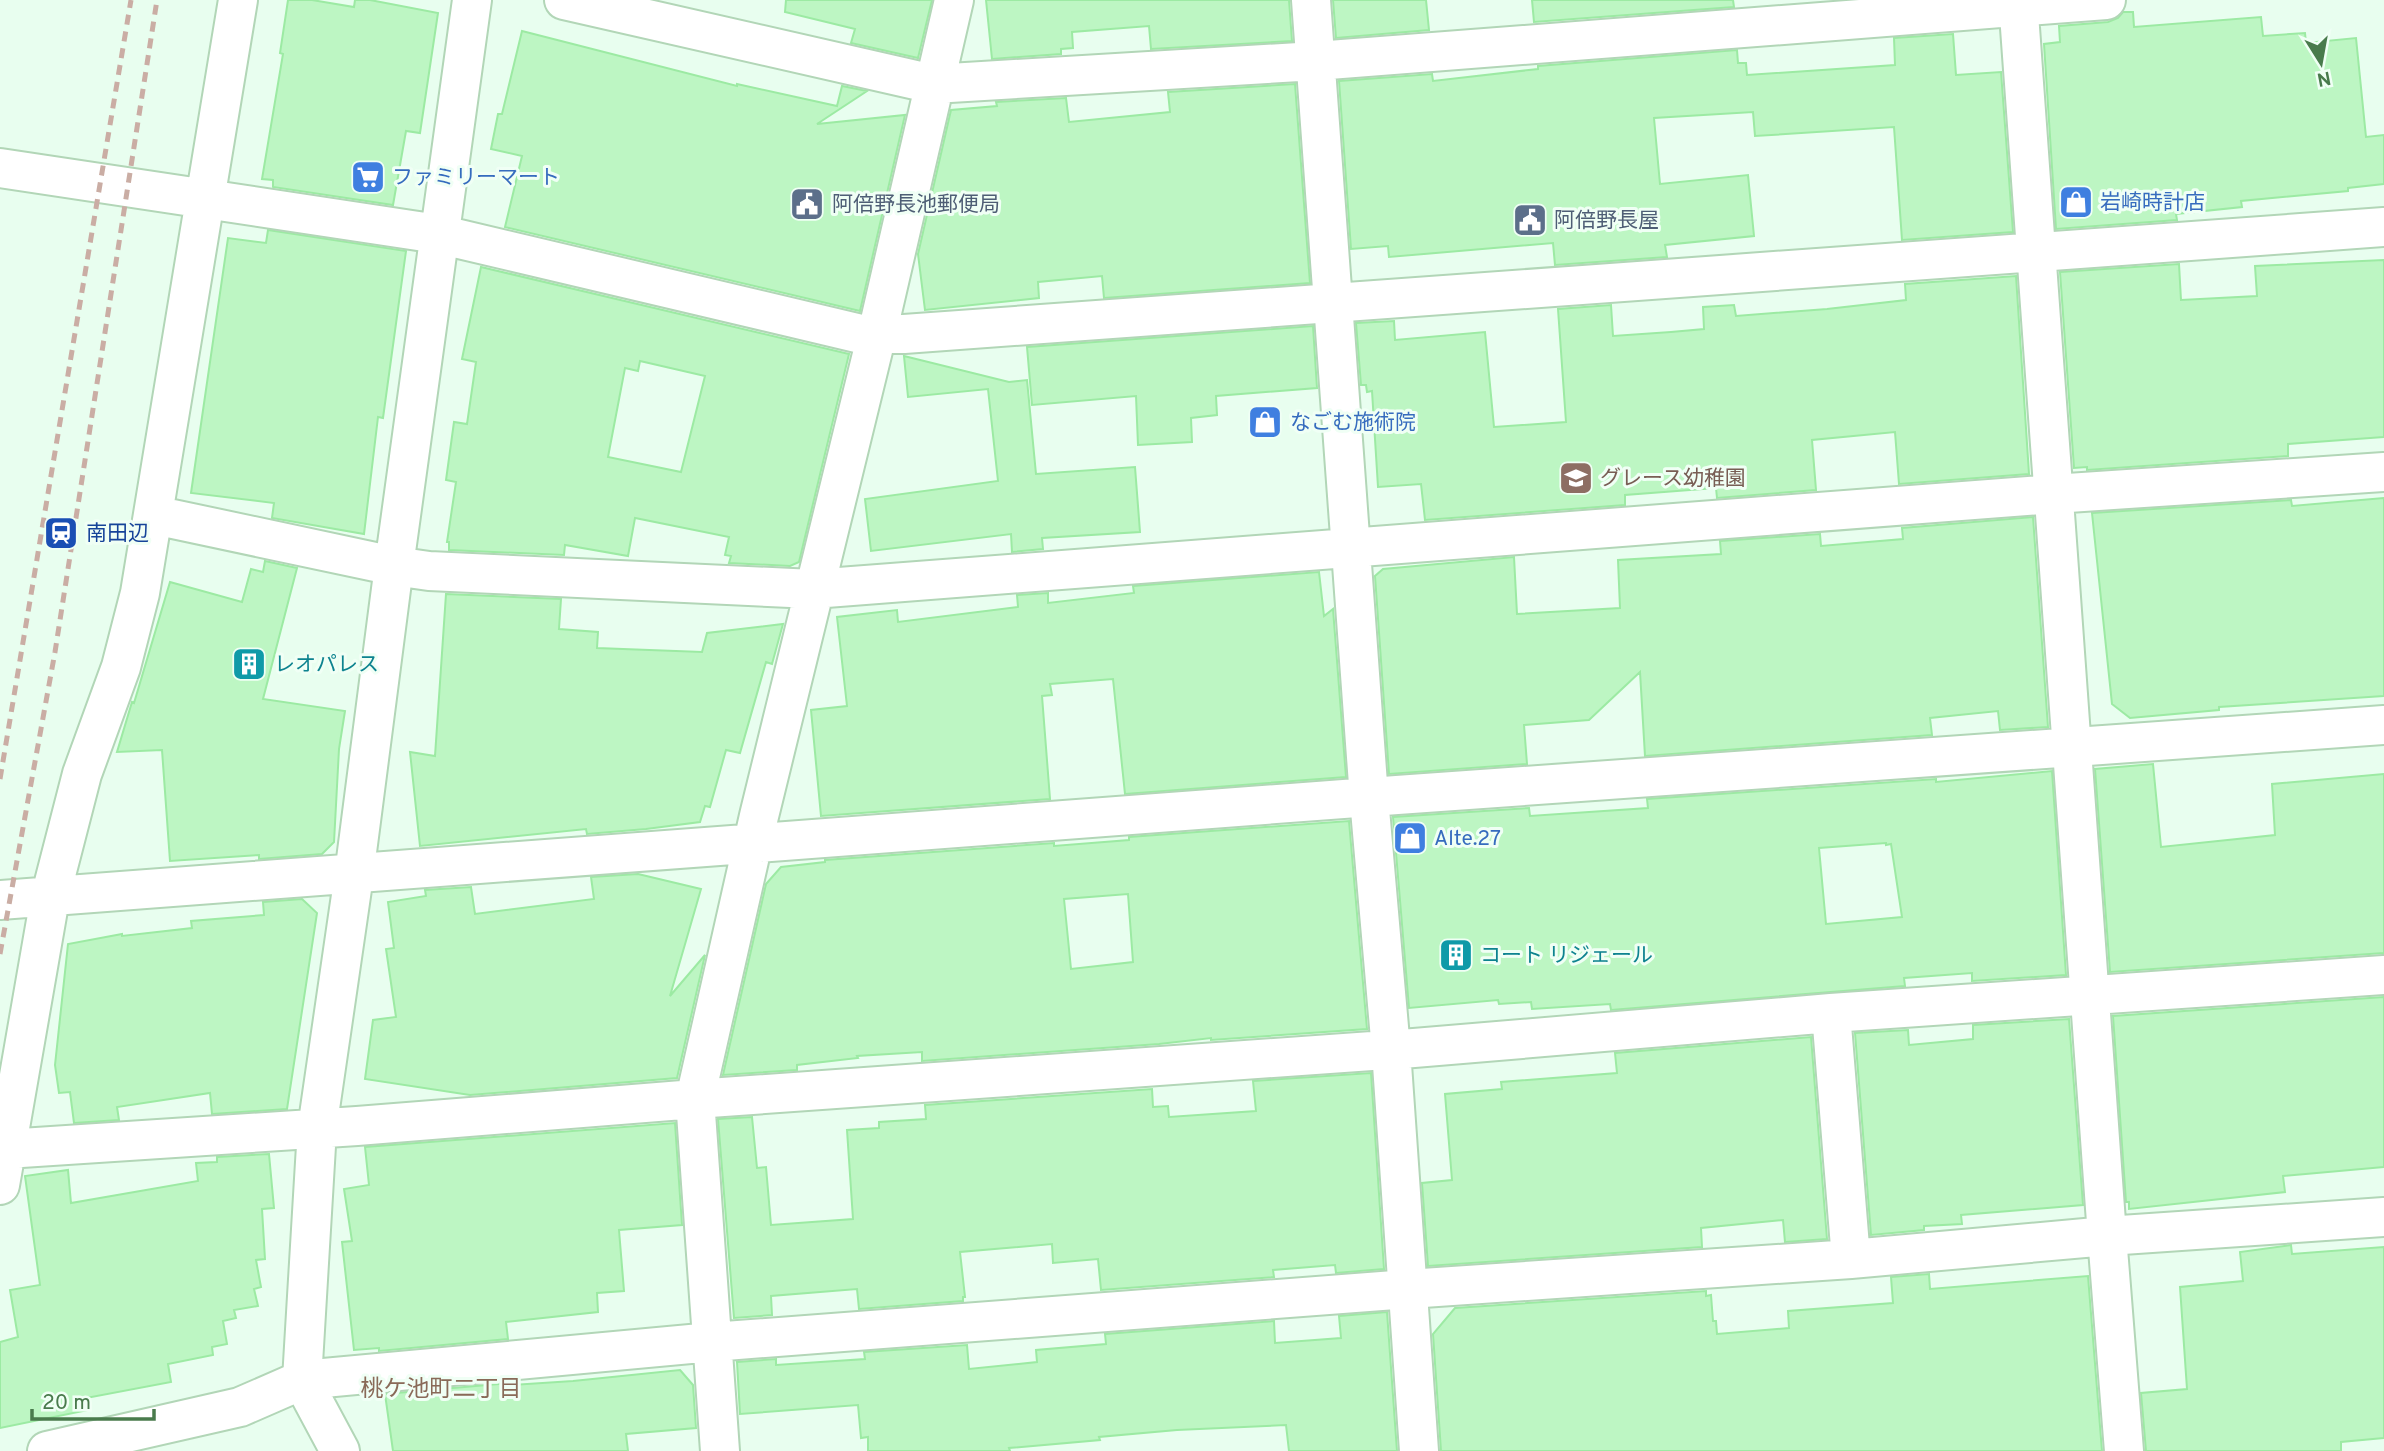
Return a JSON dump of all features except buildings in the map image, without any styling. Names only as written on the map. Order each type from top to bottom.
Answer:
[{"type":"street","points":[[238,0],[140,593],[121,667],[82,774],[50,898],[3,1167],[317,1129],[1391,1049],[1832,1013],[2384,975]]},
{"type":"street","points":[[340,1451],[302,1380],[317,1129],[354,875],[472,0]]},
{"type":"street","points":[[564,0],[933,84],[1316,61],[2018,3],[2106,0]]},
{"type":"street","points":[[720,1451],[695,1099],[813,589],[877,334],[954,0]]},
{"type":"street","points":[[1311,0],[1368,798],[1391,1049],[1419,1451]]},
{"type":"street","points":[[2018,3],[2124,1451]]},
{"type":"street","points":[[0,168],[204,201],[439,234],[861,334],[904,334],[2384,227]]},
{"type":"street","points":[[154,516],[394,566],[443,571],[813,589],[2053,494],[2384,472]]},
{"type":"street","points":[[0,900],[2384,725]]},
{"type":"street","points":[[1832,1013],[1851,1259]]},
{"type":"street","points":[[47,1451],[240,1407],[302,1380],[712,1342],[1408,1289],[1851,1259],[2384,1217]]},
{"type":"railway","points":[[0,779],[131,0]]},
{"type":"railway","points":[[0,954],[55,652],[157,0]]},
{"type":"place","name":"ファミリーマート","points":[[368,177]]},
{"type":"place","name":"岩崎時計店","points":[[2076,202]]},
{"type":"place","name":"阿倍野長池郵便局","points":[[807,204]]},
{"type":"place","name":"阿倍野長屋","points":[[1530,220]]},
{"type":"place","name":"なごむ施術院","points":[[1265,422]]},
{"type":"place","name":"グレース幼稚園","points":[[1576,478]]},
{"type":"place","name":"南田辺","points":[[61,533]]},
{"type":"place","name":"レオパレス","points":[[249,664]]},
{"type":"place","name":"Alte.27","points":[[1410,838]]},
{"type":"place","name":"コート リジェール","points":[[1456,955]]},
{"type":"district","name":"桃ケ池町二丁目","points":[[441,1388]]}]
